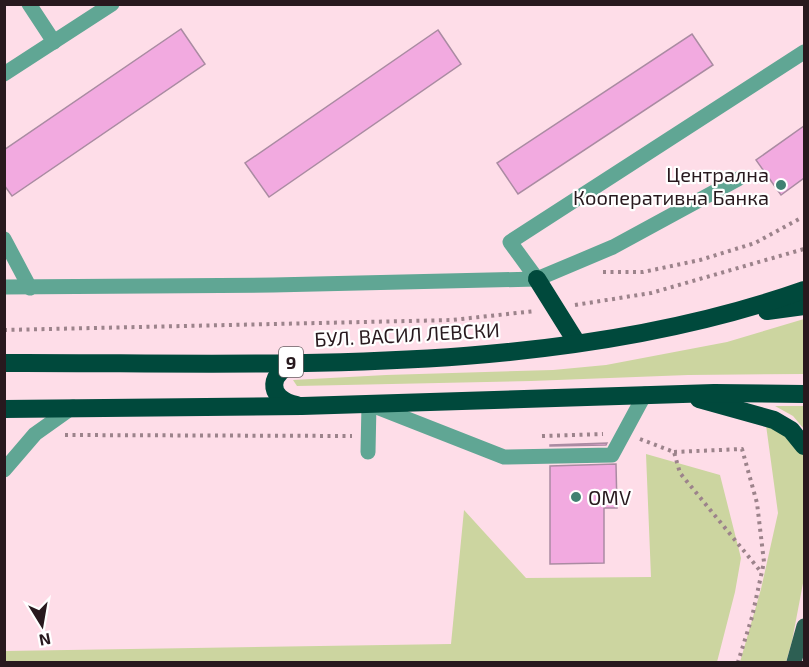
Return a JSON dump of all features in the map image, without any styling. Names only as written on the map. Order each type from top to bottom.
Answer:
[{"type":"highway","points":[[537,279],[577,343]]},
{"type":"highway","name":"БУЛ. ВАСИЛ ЛЕВСКИ","points":[[4,363],[303,362],[463,356],[630,336],[706,320],[804,290]]},
{"type":"highway","points":[[706,320],[804,306]]},
{"type":"highway","points":[[302,406],[289,403],[279,397],[276,393],[275,381],[284,367],[303,362]]},
{"type":"highway","points":[[714,393],[804,382]]},
{"type":"highway","points":[[680,393],[804,394]]},
{"type":"highway","name":"9","points":[[4,409],[302,406],[680,393],[774,420],[791,430],[804,446]]},
{"type":"main road","points":[[794,663],[804,626]]},
{"type":"lane","points":[[29,4],[54,42]]},
{"type":"lane","points":[[4,74],[112,4]]},
{"type":"lane","points":[[537,279],[510,242],[804,52]]},
{"type":"lane","points":[[4,288],[537,279],[613,247],[738,178]]},
{"type":"lane","points":[[4,239],[30,288]]},
{"type":"lane","points":[[368,452],[369,404],[504,457],[612,455],[645,394]]},
{"type":"lane","points":[[4,470],[34,434],[73,408]]},
{"type":"path","points":[[643,272],[700,260],[754,243],[799,219]]},
{"type":"path","points":[[4,330],[452,320],[524,313],[651,293],[804,249]]},
{"type":"path","points":[[534,436],[625,433],[674,452],[742,449],[757,503],[764,562],[752,617],[738,663]]},
{"type":"path","points":[[34,434],[369,436]]},
{"type":"path","points":[[674,452],[680,473],[762,573]]},
{"type":"green space","points":[[804,319],[804,374],[297,386],[293,380],[553,370],[606,365],[727,342]]},
{"type":"green space","points":[[775,406],[804,406],[804,429],[793,416]]},
{"type":"green space","points":[[766,425],[787,435],[804,456],[804,578],[786,662],[740,662],[761,589],[778,513]]},
{"type":"green space","points":[[646,454],[720,475],[741,558],[717,662],[5,662],[5,651],[451,644],[464,510],[526,578],[651,577]]},
{"type":"building","points":[[181,29],[205,64],[12,196],[4,185],[4,150]]},
{"type":"building","points":[[438,30],[461,64],[269,197],[245,163]]},
{"type":"building","points":[[692,34],[713,65],[518,194],[497,163]]},
{"type":"building","points":[[804,126],[804,178],[781,195],[756,160]]},
{"type":"building","points":[[607,443],[606,445],[550,446],[550,445]]},
{"type":"building","points":[[616,464],[617,508],[604,508],[604,563],[550,564],[550,466]]},
{"type":"place","name":"Централна Кооперативна Банка","points":[[781,185]]},
{"type":"place","name":"OMV","points":[[576,497]]}]
